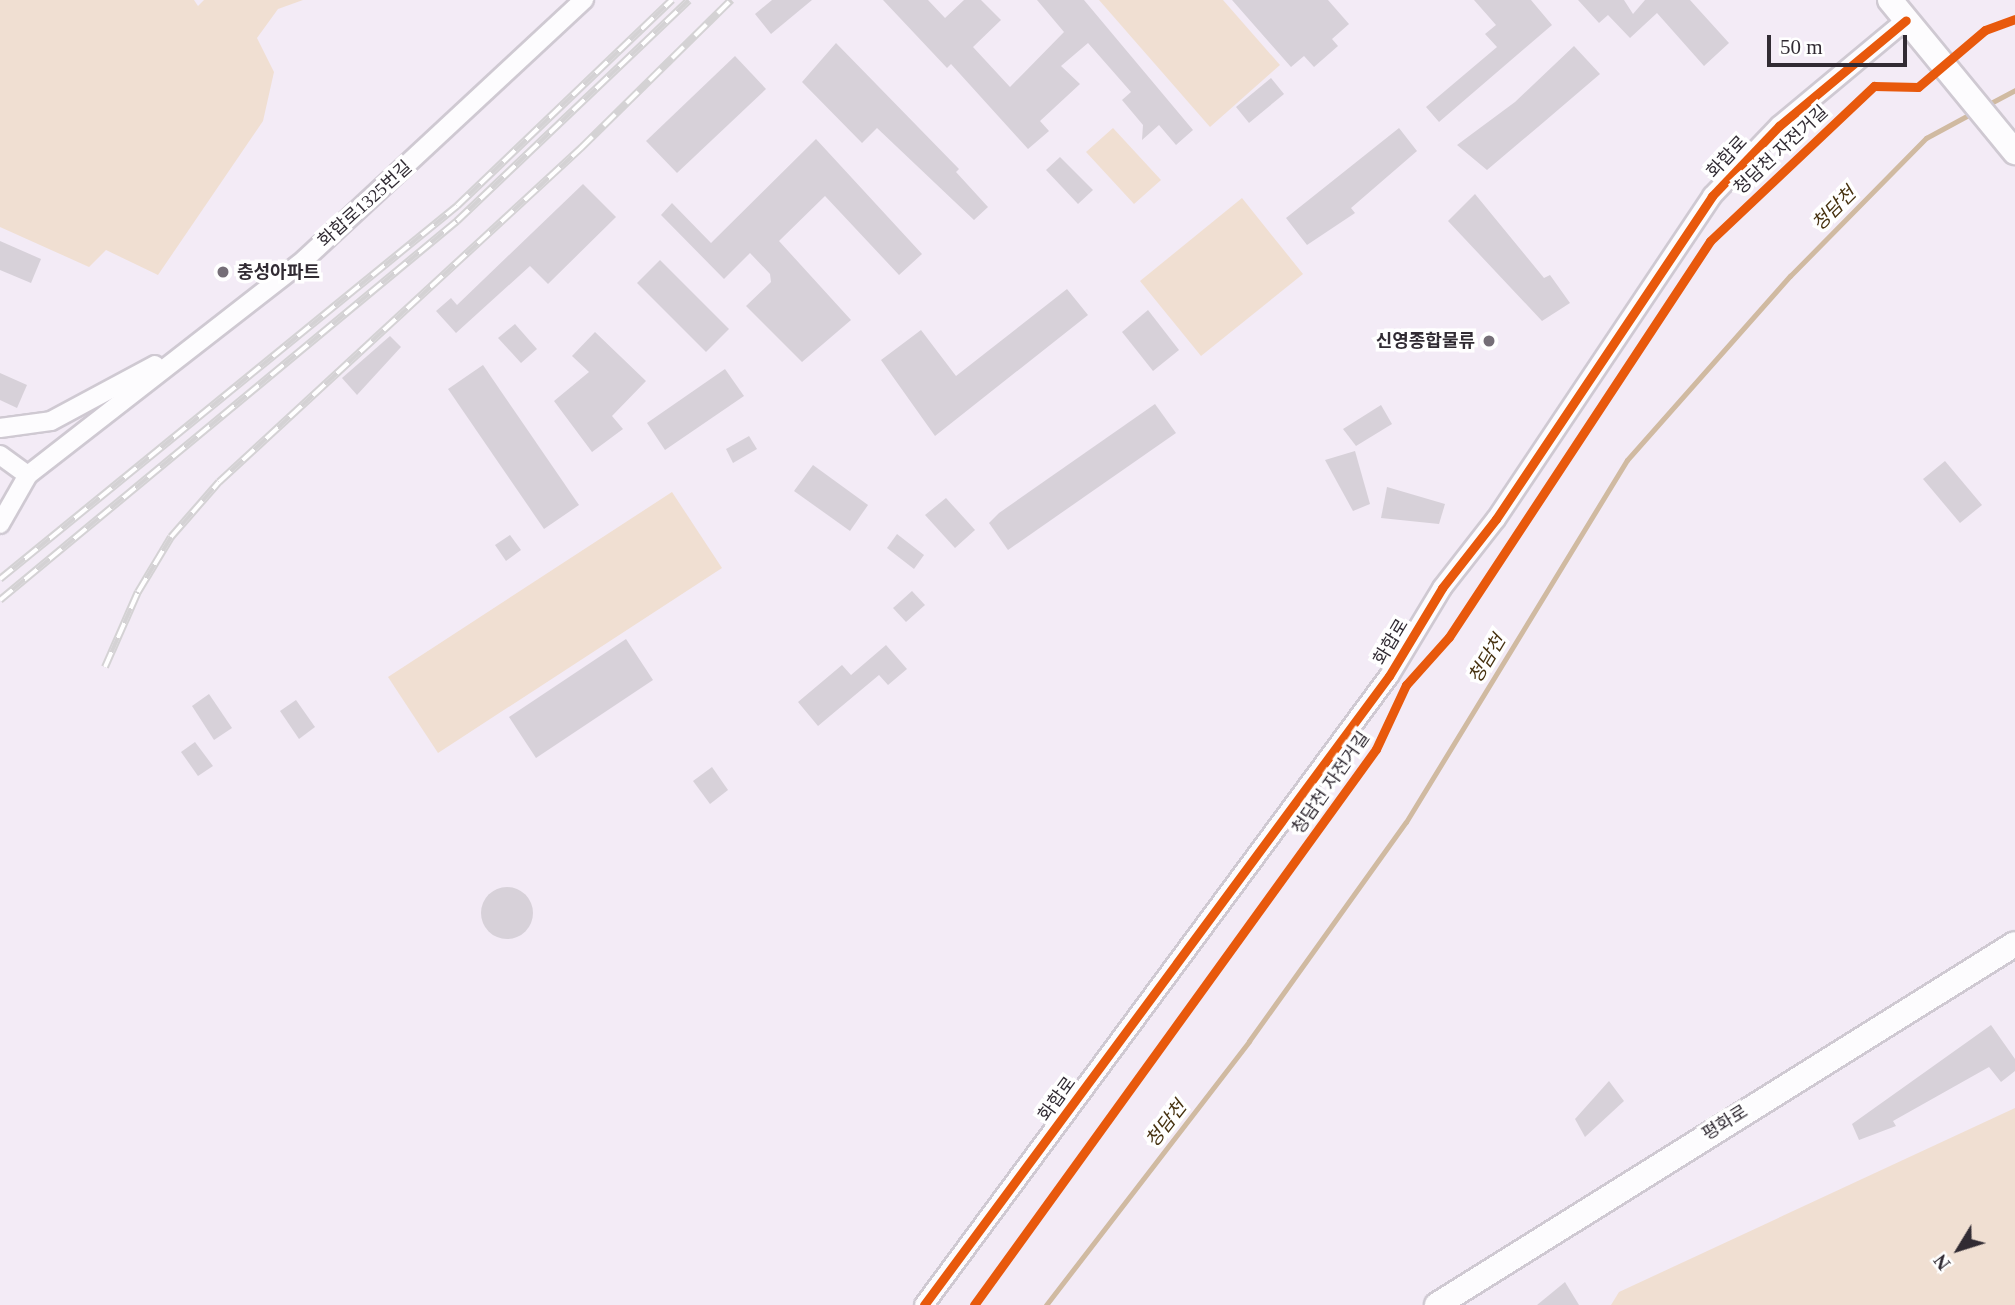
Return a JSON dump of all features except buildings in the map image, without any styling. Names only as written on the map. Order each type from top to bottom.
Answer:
[{"type":"main road","points":[[1890,0],[2015,152]]},
{"type":"main road","name":"평화로","points":[[1437,1305],[2015,944]]},
{"type":"street","name":"화합로1325번길","points":[[29,475],[304,259],[584,0]]},
{"type":"street","name":"화합로","points":[[924,1305],[1389,676],[1442,588],[1496,519],[1712,196],[1779,126],[1906,20]]},
{"type":"street","points":[[0,428],[51,421],[204,338]]},
{"type":"street","points":[[0,455],[29,475],[0,524]]},
{"type":"shaded area","points":[[0,0],[194,0],[198,6],[204,0],[303,0],[278,9],[257,38],[274,72],[263,121],[158,275],[106,250],[89,267],[0,227]]},
{"type":"shaded area","points":[[1099,0],[1223,0],[1280,65],[1210,127]]},
{"type":"shaded area","points":[[1113,128],[1161,180],[1134,204],[1086,152]]},
{"type":"shaded area","points":[[1242,198],[1303,274],[1201,356],[1140,281]]},
{"type":"shaded area","points":[[672,492],[722,568],[438,753],[388,677]]},
{"type":"shaded area","points":[[2015,1108],[2015,1305],[1611,1305],[1619,1292]]},
{"type":"waterway","name":"청담천","points":[[1987,105],[2015,90]]},
{"type":"waterway","name":"청담천","points":[[1046,1305],[1249,1041],[1406,822],[1627,460],[1790,276],[1926,138],[1972,113]]},
{"type":"railway","points":[[0,579],[457,206],[672,0]]},
{"type":"railway","points":[[0,600],[457,221],[689,0]]},
{"type":"railway","points":[[105,667],[138,592],[171,537],[219,482],[581,148],[731,0]]},
{"type":"cycle path","name":"청담천 자전거길","points":[[974,1305],[1376,749],[1406,685],[1449,637],[1710,241],[1874,86],[1918,87],[1985,30],[2015,19]]},
{"type":"cycle path","name":"청담천 자전거길","points":[[924,1305],[1389,676],[1442,588],[1496,519],[1712,196],[1779,126],[1906,20]]},
{"type":"place","name":"충성아파트","points":[[223,272]]},
{"type":"place","name":"신영종합물류","points":[[1489,341]]}]
